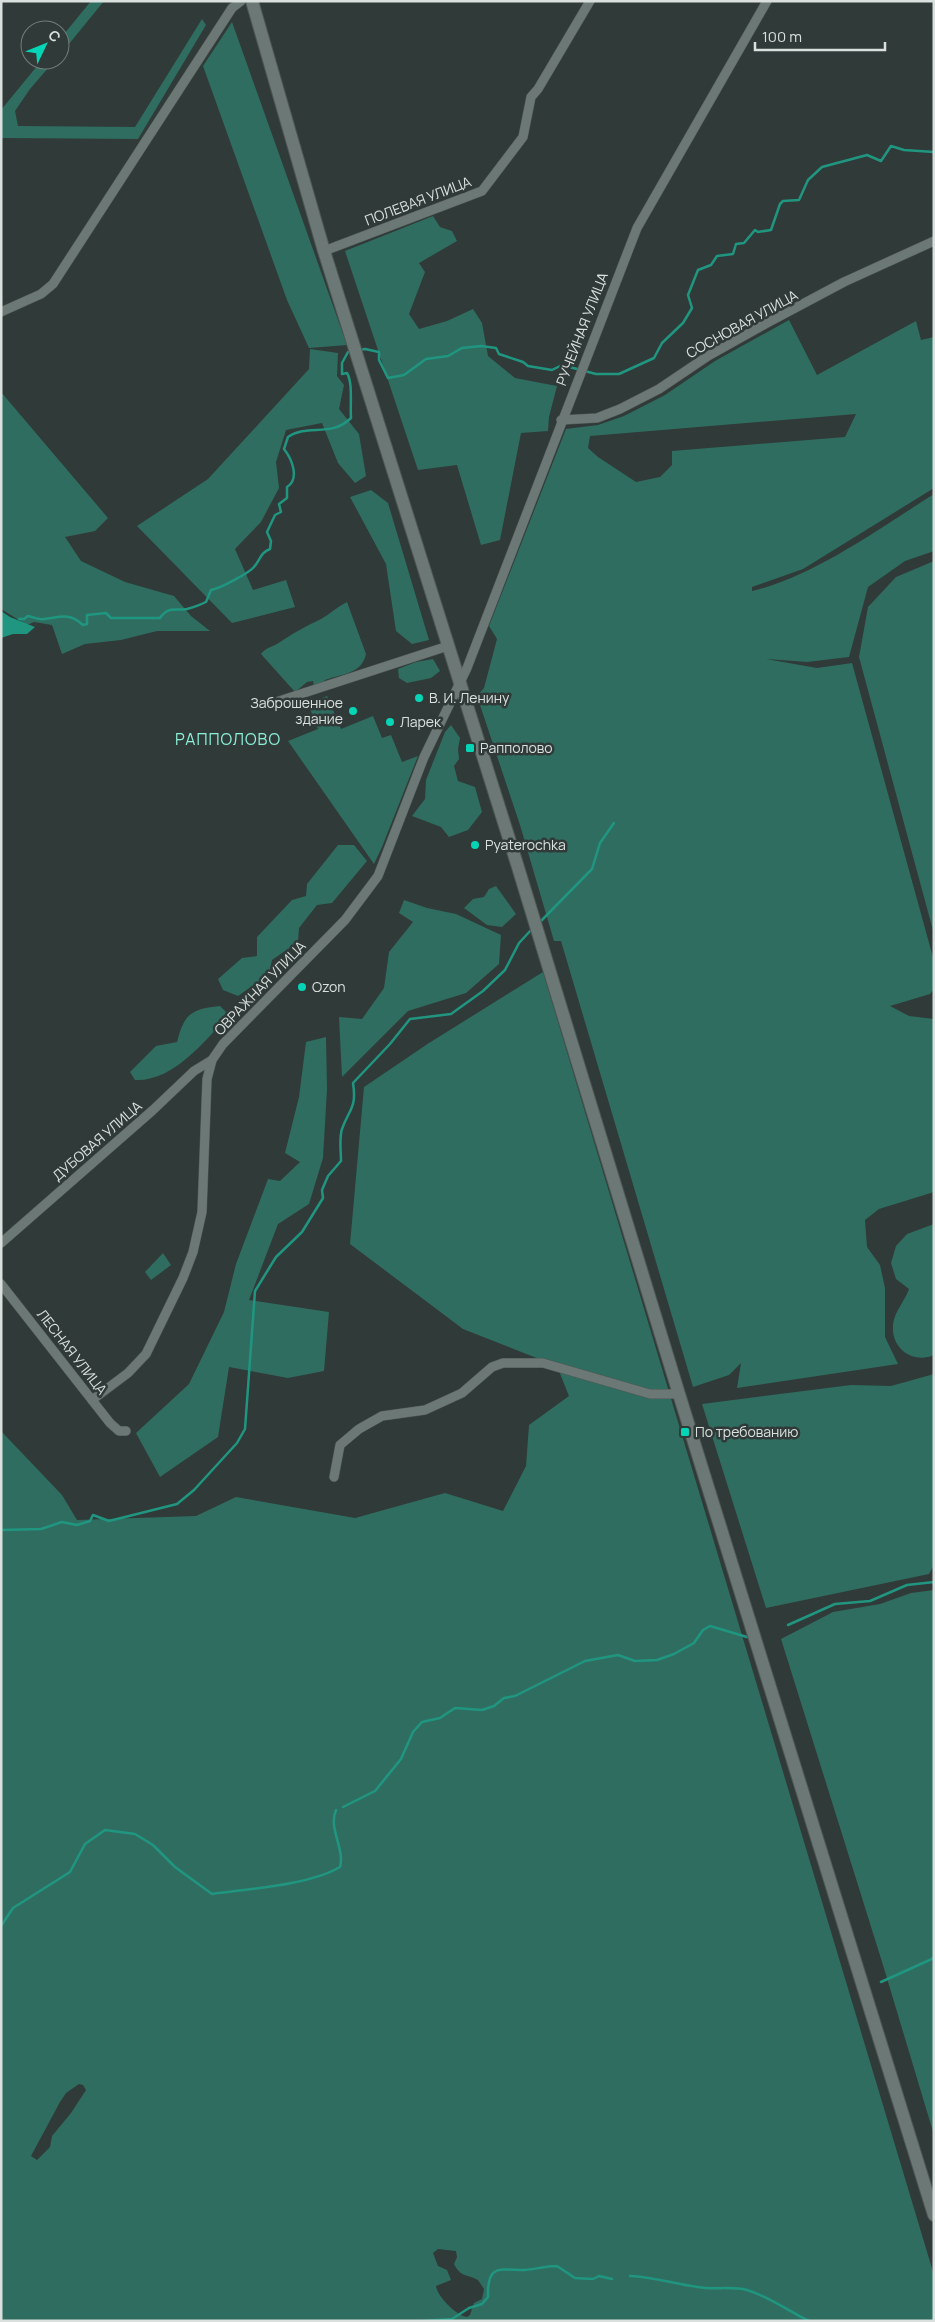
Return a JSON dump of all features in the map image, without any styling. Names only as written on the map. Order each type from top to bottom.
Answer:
[{"type":"main road","points":[[252,1],[324,251],[517,864],[679,1394],[934,2215]]},
{"type":"street","points":[[1,312],[40,294],[53,284],[232,8],[241,1]]},
{"type":"street","name":"ПОЛЕВАЯ УЛИЦА","points":[[324,251],[482,191],[524,136],[531,96],[538,89],[590,1]]},
{"type":"street","name":"РУЧЕЙНАЯ УЛИЦА","points":[[459,683],[636,228],[767,1]]},
{"type":"street","name":"СОСНОВАЯ УЛИЦА","points":[[562,420],[597,418],[620,409],[659,389],[708,356],[767,323],[844,282],[934,241]]},
{"type":"street","points":[[270,704],[448,646]]},
{"type":"street","name":"ОВРАЖНАЯ УЛИЦА","points":[[92,1400],[128,1373],[146,1354],[183,1278],[193,1252],[202,1212],[207,1079],[212,1060],[242,1023],[345,920],[378,876],[424,757],[459,683]]},
{"type":"street","name":"ДУБОВАЯ УЛИЦА","points":[[1,1244],[153,1110],[194,1070],[212,1060]]},
{"type":"street","name":"ЛЕСНАЯ УЛИЦА","points":[[1,1284],[92,1400],[119,1431],[126,1431]]},
{"type":"street","points":[[334,1477],[340,1445],[359,1429],[382,1416],[425,1410],[462,1393],[492,1367],[503,1363],[543,1364],[650,1394],[679,1394]]},
{"type":"shaded area","points":[[91,1],[104,1],[70,43],[70,27]]},
{"type":"shaded area","points":[[202,19],[206,25],[138,139],[1,138],[1,110],[34,70],[46,70],[15,111],[18,126],[135,127]]},
{"type":"shaded area","points":[[232,22],[347,345],[309,348],[287,300],[203,66]]},
{"type":"shaded area","points":[[433,216],[440,227],[452,231],[457,241],[419,263],[425,272],[409,314],[419,329],[447,321],[473,309],[482,323],[488,356],[515,378],[557,386],[549,417],[548,431],[521,433],[500,540],[481,545],[457,465],[418,470],[345,251]]},
{"type":"shaded area","points":[[789,320],[817,375],[916,321],[921,340],[934,337],[934,488],[803,569],[752,587],[752,591],[799,575],[822,563],[869,536],[934,494],[934,551],[905,561],[868,587],[849,657],[807,662],[766,659],[817,668],[852,663],[934,961],[934,989],[930,994],[890,1006],[909,1016],[934,1019],[934,1192],[879,1209],[865,1220],[867,1247],[880,1265],[885,1288],[885,1337],[898,1364],[737,1388],[741,1363],[729,1375],[693,1387],[561,941],[554,941],[520,825],[477,696],[484,688],[497,639],[489,626],[566,429],[598,425],[624,416],[665,395],[715,361]],"holes":[[[856,414],[845,437],[672,451],[672,465],[660,477],[636,482],[598,457],[588,448],[590,436]]]},
{"type":"shaded area","points":[[310,349],[338,353],[337,376],[344,385],[339,409],[359,434],[366,476],[355,483],[338,463],[322,423],[286,430],[276,462],[279,488],[261,522],[235,549],[253,590],[286,580],[295,607],[232,623],[137,526],[208,479],[309,369]]},
{"type":"shaded area","points":[[1,392],[108,518],[95,531],[65,537],[81,561],[125,582],[174,596],[191,616],[210,631],[157,631],[121,640],[85,644],[62,654],[52,625],[34,622],[27,625],[1,609]]},
{"type":"shaded area","points":[[371,490],[388,503],[429,640],[412,644],[396,631],[386,564],[350,497]]},
{"type":"shaded area","points":[[934,561],[934,934],[859,657],[868,607],[896,577]]},
{"type":"shaded area","points":[[347,602],[366,654],[364,661],[350,672],[325,680],[323,683],[314,686],[313,681],[307,682],[295,692],[261,654],[267,648],[321,619]]},
{"type":"shaded area","points":[[1,611],[10,617],[35,627],[27,634],[13,634],[1,638]]},
{"type":"shaded area","points":[[433,659],[440,671],[431,678],[407,683],[399,678],[398,669],[416,662]]},
{"type":"shaded area","points":[[327,696],[341,729],[373,716],[382,738],[391,735],[402,762],[418,756],[374,864],[288,741],[318,729],[308,704]]},
{"type":"shaded area","points":[[451,725],[460,738],[459,759],[454,766],[458,781],[475,787],[482,812],[468,830],[449,837],[441,827],[412,816],[425,799],[426,780],[445,732]]},
{"type":"shaded area","points":[[338,845],[354,845],[367,861],[332,903],[317,905],[299,928],[298,942],[272,960],[269,974],[238,996],[223,990],[218,979],[242,958],[257,956],[257,937],[292,900],[306,896],[307,884]]},
{"type":"shaded area","points":[[496,886],[516,914],[502,927],[487,925],[464,908],[473,899],[484,897],[489,889]]},
{"type":"shaded area","points":[[404,900],[427,908],[456,914],[501,935],[499,964],[466,993],[408,1011],[342,1077],[339,1017],[362,1019],[384,988],[389,952],[413,922],[399,913]]},
{"type":"shaded area","points":[[543,972],[934,2275],[934,2321],[1,2321],[1,1431],[62,1495],[77,1520],[196,1516],[236,1497],[355,1518],[445,1493],[503,1511],[526,1466],[529,1425],[569,1396],[557,1366],[463,1329],[350,1244],[364,1087],[429,1043]],"holes":[[[79,2084],[83,2085],[86,2090],[71,2113],[52,2136],[50,2147],[37,2160],[31,2156],[60,2102],[66,2093]],[[438,2249],[456,2251],[457,2257],[454,2264],[459,2272],[478,2280],[484,2289],[482,2299],[474,2303],[470,2315],[467,2317],[453,2309],[437,2290],[436,2286],[451,2280],[447,2270],[438,2266],[433,2253]]]},
{"type":"shaded area","points":[[220,1006],[229,1015],[199,1048],[175,1067],[162,1074],[149,1079],[135,1080],[130,1072],[156,1046],[177,1042],[183,1025],[190,1015],[195,1011]]},
{"type":"shaded area","points":[[326,1037],[327,1089],[323,1158],[309,1204],[278,1224],[249,1300],[329,1312],[324,1371],[288,1378],[229,1367],[218,1437],[160,1477],[136,1433],[189,1384],[224,1312],[236,1264],[268,1179],[280,1181],[300,1162],[285,1153],[299,1097],[306,1042]]},
{"type":"shaded area","points":[[934,1224],[934,1355],[926,1357],[911,1356],[900,1347],[893,1334],[895,1316],[909,1289],[896,1279],[891,1263],[896,1246],[907,1234]]},
{"type":"shaded area","points":[[163,1253],[171,1265],[151,1280],[145,1272]]},
{"type":"shaded area","points":[[934,1374],[934,1565],[929,1574],[766,1608],[702,1404],[851,1385],[891,1386]]},
{"type":"shaded area","points":[[934,1590],[934,2135],[781,1639],[833,1612],[880,1604],[911,1593]]},
{"type":"waterway","points":[[360,350],[365,349],[379,352],[379,360],[388,378],[404,375],[426,359],[448,356],[462,348],[481,346],[496,348],[499,354],[523,362],[528,366],[552,370],[562,365],[596,374],[619,374],[654,358],[662,343],[683,323],[692,308],[688,295],[698,270],[711,265],[717,256],[733,254],[736,244],[744,243],[755,230],[758,232],[771,230],[780,204],[783,201],[799,200],[808,180],[822,167],[867,155],[881,161],[891,146],[904,150],[934,152]]},
{"type":"waterway","points":[[19,619],[24,619],[28,616],[38,619],[65,616],[73,618],[83,625],[87,624],[87,615],[106,613],[111,618],[160,618],[169,610],[187,609],[206,602],[211,590],[227,584],[251,570],[263,554],[270,549],[271,541],[267,532],[275,515],[281,512],[279,504],[287,498],[287,487],[293,479],[292,463],[284,449],[288,437],[303,431],[336,427],[351,418],[350,382],[347,373],[342,374],[342,363],[348,352],[352,351]]},
{"type":"waterway","points":[[540,922],[592,869],[600,843],[614,823]]},
{"type":"waterway","points":[[1,1530],[41,1529],[62,1522],[77,1525],[90,1521],[93,1515],[109,1521],[177,1504],[194,1490],[237,1443],[245,1429],[255,1291],[276,1257],[302,1232],[323,1198],[322,1190],[328,1176],[341,1161],[341,1133],[352,1108],[354,1098],[353,1083],[390,1044],[410,1019],[451,1014],[483,991],[505,970],[519,943],[532,929]]},
{"type":"waterway","points":[[788,1625],[835,1604],[870,1601],[907,1585],[934,1582]]},
{"type":"waterway","points":[[343,1807],[375,1791],[401,1759],[413,1732],[422,1722],[440,1718],[455,1708],[482,1710],[494,1706],[504,1698],[515,1696],[585,1661],[618,1655],[635,1661],[657,1660],[674,1654],[694,1643],[703,1630],[710,1626],[747,1637]]},
{"type":"waterway","points":[[1,1926],[13,1908],[70,1872],[85,1844],[105,1830],[135,1834],[153,1845],[175,1867],[212,1894],[296,1882],[340,1867],[341,1860],[334,1824],[336,1810]]},
{"type":"waterway","points":[[881,1982],[934,1958]]},
{"type":"waterway","points":[[423,2321],[452,2319],[469,2308],[482,2304],[488,2297],[490,2278],[497,2271],[557,2266],[575,2278],[593,2279],[599,2276],[612,2279]]},
{"type":"waterway","points":[[630,2276],[704,2288],[747,2290],[771,2300],[809,2321]]},
{"type":"place","name":"В. И. Ленину","points":[[419,698]]},
{"type":"place","name":"Заброшенное здание","points":[[353,711]]},
{"type":"place","name":"Ларек","points":[[390,722]]},
{"type":"place","name":"Рапполово","points":[[470,748]]},
{"type":"place","name":"Pyaterochka","points":[[475,845]]},
{"type":"place","name":"Ozon","points":[[302,987]]},
{"type":"place","name":"По требованию","points":[[685,1432]]},
{"type":"district","name":"РАППОЛОВО","points":[[228,739]]}]
